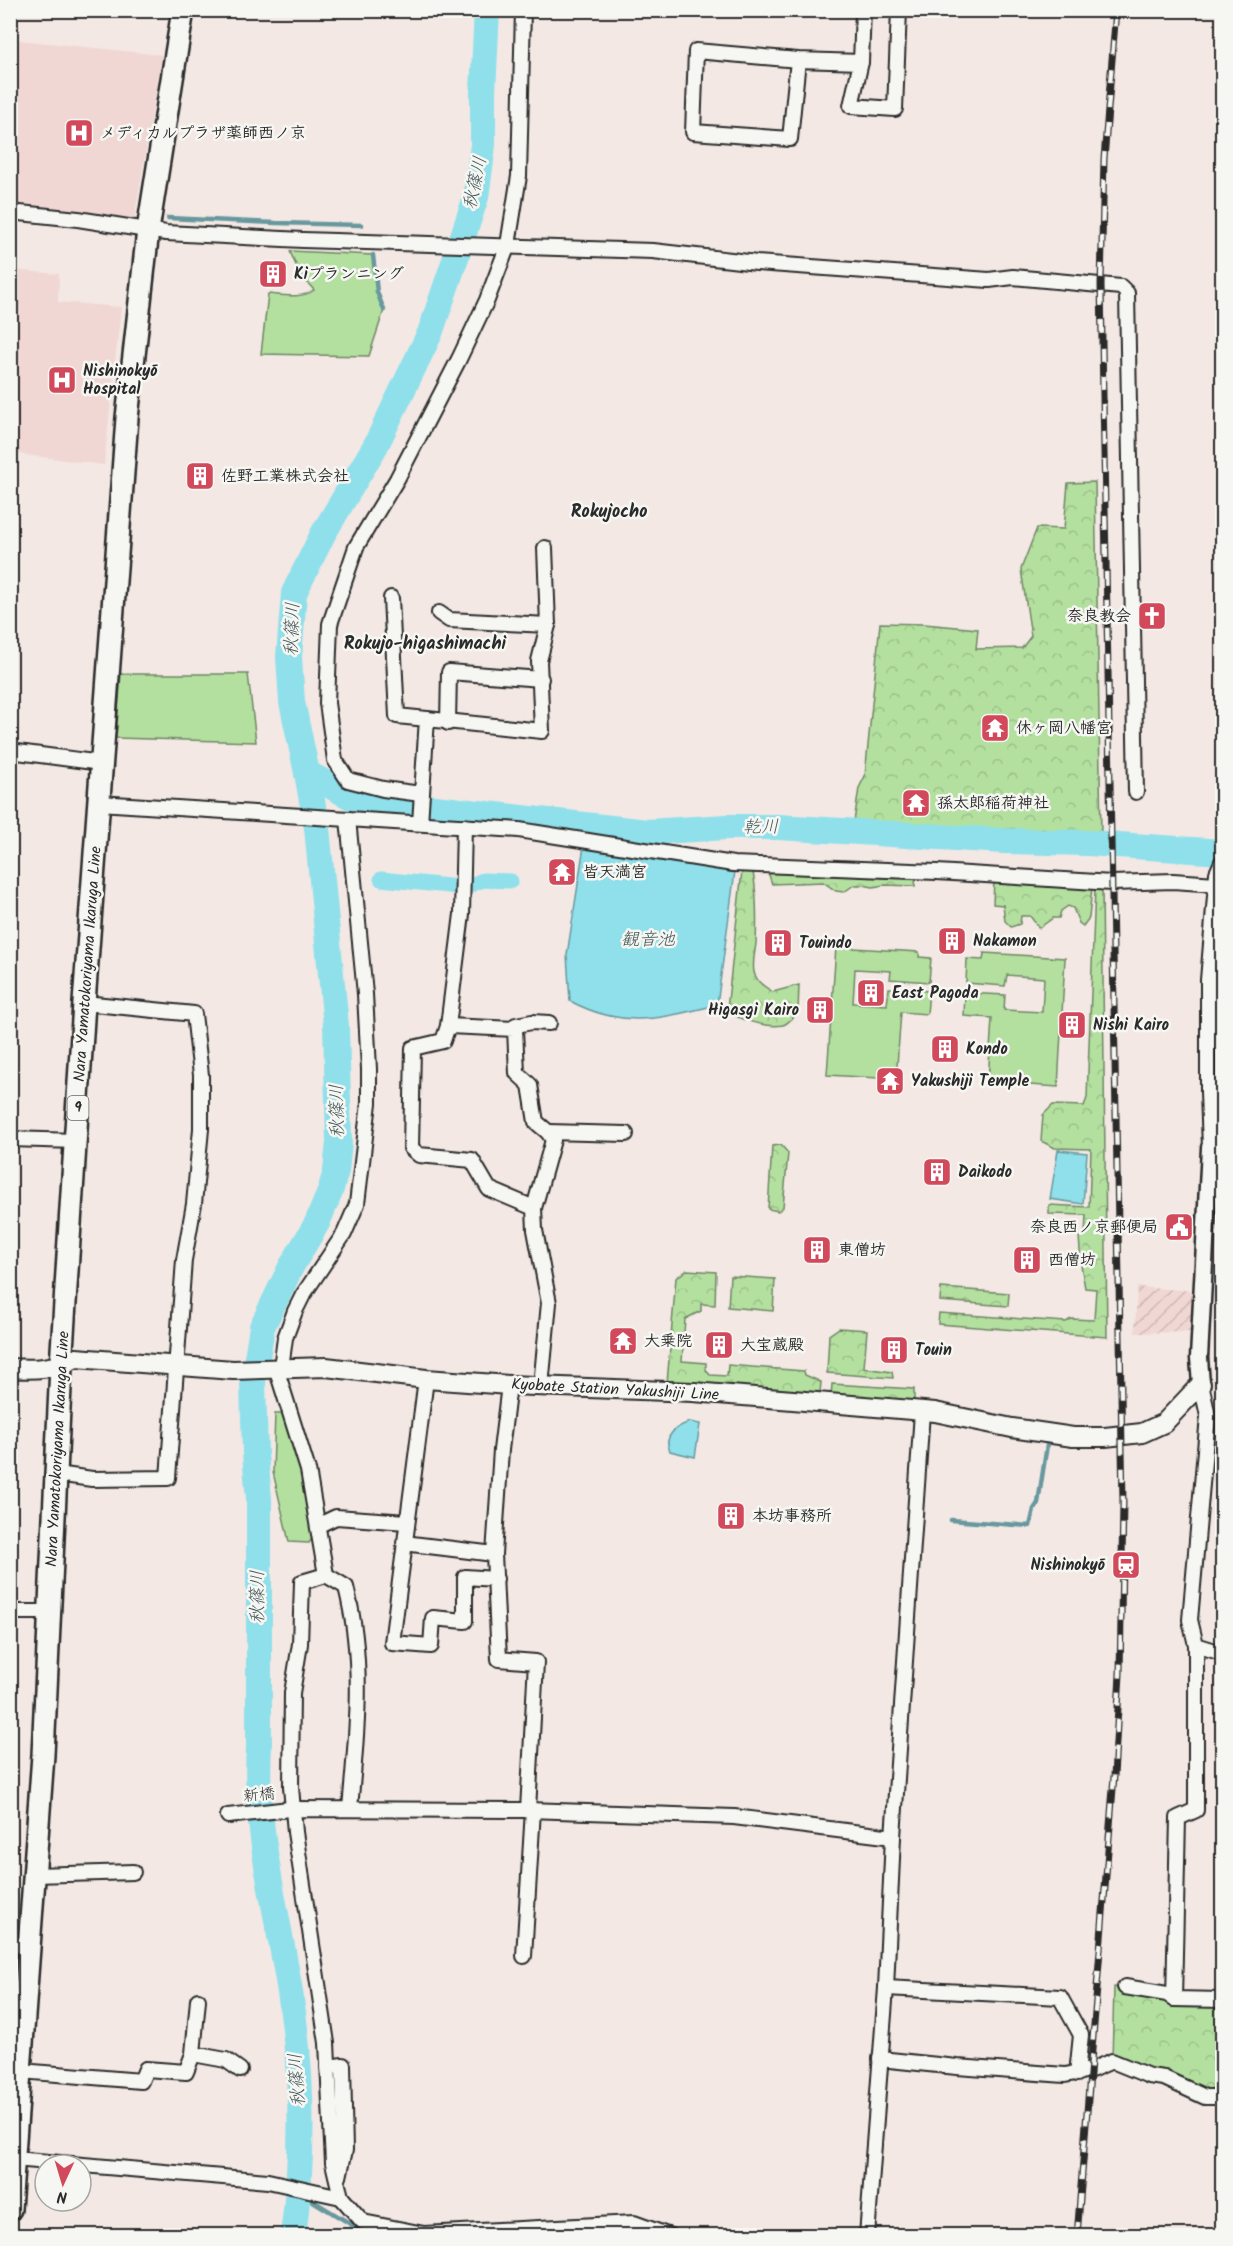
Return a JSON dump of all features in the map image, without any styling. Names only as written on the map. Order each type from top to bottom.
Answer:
[{"type":"main road","name":"Nara Yamatokoriyama Ikaruga Line","points":[[11,2201],[21,2071],[20,1945],[35,1875],[61,1366],[84,1003],[127,418],[148,230],[183,10]]},
{"type":"main road","name":"Kyobate Station Yakushiji Line","points":[[10,1368],[33,1370],[61,1366],[76,1358],[232,1370],[326,1367],[426,1379],[509,1385],[693,1392],[922,1412],[963,1416],[1012,1428],[1073,1437],[1105,1437],[1142,1433],[1164,1423],[1201,1384]]},
{"type":"street","points":[[422,794],[383,789],[348,780],[335,760],[327,703],[330,624],[356,547],[397,479],[488,300],[505,245],[519,176],[524,10]]},
{"type":"street","points":[[864,10],[861,62],[850,106],[895,109],[899,10]]},
{"type":"street","points":[[798,60],[790,139],[693,132],[696,51],[798,60],[861,62]]},
{"type":"street","points":[[10,212],[189,235],[653,251],[826,268],[989,280],[1013,277],[1121,287],[1127,293],[1136,792]]},
{"type":"street","points":[[391,598],[397,716],[542,731],[539,661],[548,625],[545,548]]},
{"type":"street","points":[[439,613],[449,620],[548,625]]},
{"type":"street","points":[[448,723],[449,672],[541,679]]},
{"type":"street","points":[[420,823],[427,719]]},
{"type":"street","points":[[10,751],[101,763]]},
{"type":"street","points":[[99,803],[519,830],[733,864],[937,872],[1112,883],[1173,881],[1216,884]]},
{"type":"street","points":[[326,1575],[308,1470],[276,1368],[280,1368],[287,1328],[303,1295],[344,1234],[357,1204],[369,1103],[369,1069],[348,819]]},
{"type":"street","points":[[464,826],[462,914],[448,1026],[444,1041],[413,1048],[411,1148],[419,1155],[472,1160],[489,1189],[534,1208]]},
{"type":"street","points":[[1174,1999],[1178,1818],[1196,1810],[1196,1645],[1190,1620],[1208,1416],[1201,1384],[1199,1358],[1216,1147],[1208,1092],[1208,980],[1217,873],[1222,864]]},
{"type":"street","points":[[57,1474],[92,1479],[168,1478],[174,1367],[184,1260],[194,1204],[201,1129],[201,1075],[194,1014],[84,1003]]},
{"type":"street","points":[[541,1386],[549,1304],[535,1230],[534,1208],[553,1140],[548,1132],[536,1122],[530,1085],[517,1074],[515,1029],[516,1025],[521,1024],[549,1023]]},
{"type":"street","points":[[448,1026],[515,1029]]},
{"type":"street","points":[[548,1132],[626,1134]]},
{"type":"street","points":[[10,1139],[76,1142]]},
{"type":"street","points":[[426,1379],[392,1643],[431,1647],[433,1618],[465,1621],[465,1577],[496,1579]]},
{"type":"street","points":[[509,1385],[501,1450],[494,1554],[499,1659],[536,1662],[524,1956]]},
{"type":"street","points":[[867,2235],[886,1988],[893,1836],[922,1412]]},
{"type":"street","points":[[1208,1416],[1222,1419]]},
{"type":"street","points":[[319,1525],[336,1517],[407,1522]]},
{"type":"street","points":[[404,1543],[494,1554]]},
{"type":"street","points":[[335,2195],[338,2182],[333,2163],[327,2043],[291,1809],[292,1693],[300,1644],[302,1582],[326,1575],[346,1587],[353,1613],[358,1664],[359,1711],[350,1808]]},
{"type":"street","points":[[10,1612],[50,1612]]},
{"type":"street","points":[[1196,1645],[1222,1653]]},
{"type":"street","name":"新橋","points":[[230,1815],[291,1809],[350,1808],[530,1810],[734,1817],[893,1836]]},
{"type":"street","points":[[35,1875],[133,1872]]},
{"type":"street","points":[[1125,1987],[1167,1994],[1174,1999],[1222,2000]]},
{"type":"street","points":[[886,1988],[1060,1997],[1081,2035],[1077,2074]]},
{"type":"street","points":[[21,2071],[141,2081],[146,2069],[186,2072],[193,2054],[198,2000]]},
{"type":"street","points":[[193,2054],[226,2060],[240,2070]]},
{"type":"street","points":[[880,2059],[957,2067],[1077,2074],[1112,2061],[1149,2076],[1164,2078],[1205,2097],[1222,2097]]},
{"type":"street","points":[[14,2159],[268,2181],[335,2195],[363,2222],[424,2235],[634,2223],[670,2235]]},
{"type":"shaded area","name":"メディカルプラザ薬師西ノ京","points":[[10,39],[162,55],[133,227],[11,212]]},
{"type":"shaded area","name":"Nishinokyō Hospital","points":[[11,270],[59,274],[58,302],[121,307],[104,465],[11,453]]},
{"type":"shaded area","points":[[1137,1287],[1195,1291],[1193,1332],[1135,1333]]},
{"type":"green space","points":[[290,251],[373,255],[377,292],[384,310],[369,356],[261,354],[268,294],[304,295],[314,290],[300,272]]},
{"type":"green space","points":[[1095,482],[1101,834],[854,822],[859,788],[865,776],[880,623],[978,629],[976,649],[1022,648],[1031,636],[1021,569],[1037,528],[1064,529],[1068,483]]},
{"type":"green space","points":[[121,674],[248,674],[256,742],[116,738]]},
{"type":"green space","points":[[742,871],[753,872],[754,880],[757,916],[753,965],[755,976],[761,984],[773,992],[799,985],[798,1012],[783,1025],[753,1022],[731,1014],[727,1010]]},
{"type":"green space","points":[[768,872],[916,874],[915,886],[854,885],[844,892],[836,891],[823,882],[772,884]]},
{"type":"green space","points":[[994,879],[1092,887],[1089,918],[1083,926],[1079,923],[1073,908],[1068,906],[1061,911],[1059,918],[1053,918],[1039,928],[1030,916],[1021,916],[1020,924],[1011,927],[1005,921],[1003,905],[993,904]]},
{"type":"green space","points":[[1095,888],[1102,888],[1107,1337],[938,1324],[939,1313],[1066,1322],[1071,1319],[1094,1320],[1096,1289],[1085,1288],[1081,1265],[1079,1236],[1085,1235],[1086,1215],[1049,1214],[1049,1205],[1089,1207],[1091,1149],[1055,1148],[1041,1141],[1043,1115],[1053,1105],[1084,1106],[1087,1098]]},
{"type":"green space","points":[[836,947],[919,952],[919,957],[931,958],[929,982],[890,979],[891,971],[855,969],[853,1003],[887,1005],[889,988],[929,991],[927,1014],[901,1012],[896,1079],[827,1075]]},
{"type":"green space","points":[[984,953],[1065,958],[1058,1087],[988,1082],[992,1018],[964,1016],[965,993],[1005,995],[1004,1010],[1042,1012],[1044,978],[1007,975],[1005,986],[966,983],[967,959],[983,960]]},
{"type":"green space","points":[[781,1145],[788,1153],[783,1207],[778,1211],[768,1209],[772,1146]]},
{"type":"green space","points":[[687,1270],[716,1272],[715,1305],[701,1304],[701,1311],[685,1319],[682,1361],[706,1363],[706,1370],[710,1375],[727,1376],[728,1365],[804,1371],[805,1375],[821,1382],[820,1393],[667,1383],[676,1278]]},
{"type":"green space","points":[[730,1276],[775,1279],[773,1311],[728,1307]]},
{"type":"green space","points":[[941,1288],[1009,1293],[1008,1306],[940,1301]]},
{"type":"green space","points":[[839,1328],[867,1330],[864,1368],[892,1372],[893,1378],[827,1373],[829,1335]]},
{"type":"green space","points":[[832,1384],[914,1389],[914,1402],[831,1396]]},
{"type":"green space","points":[[275,1414],[285,1414],[303,1472],[313,1537],[309,1543],[289,1542],[273,1472]]},
{"type":"green space","points":[[1114,1987],[1222,2001],[1222,2096],[1112,2060]]},
{"type":"water","name":"観音池","points":[[584,846],[653,860],[735,871],[717,1005],[643,1019],[608,1016],[570,1001],[567,955]]},
{"type":"water","points":[[1058,1150],[1087,1153],[1083,1204],[1050,1199]]},
{"type":"water","points":[[690,1422],[700,1424],[695,1457],[670,1451],[668,1446],[672,1432]]},
{"type":"waterway","name":"秋篠川","points":[[293,2236],[299,2180],[299,2069],[288,1980],[260,1814],[258,1781],[259,1499],[253,1382],[262,1327],[291,1267],[317,1223],[330,1192],[336,1171],[339,1142],[336,1026],[317,828],[292,702],[289,657],[294,593],[323,534],[376,445],[430,333],[476,197],[483,145],[487,10]]},
{"type":"waterway","points":[[168,218],[362,225]]},
{"type":"waterway","points":[[373,255],[377,292],[384,310]]},
{"type":"waterway","name":"乾川","points":[[307,773],[351,797],[647,832],[727,827],[778,827],[1222,852]]},
{"type":"waterway","points":[[381,879],[458,887],[466,887],[483,880],[511,881]]},
{"type":"waterway","points":[[951,1520],[1030,1526],[1034,1509],[1038,1503],[1047,1445]]},
{"type":"waterway","points":[[298,2195],[313,2201],[362,2231],[382,2236]]},
{"type":"waterway","points":[[592,2236],[621,2236]]},
{"type":"railway","points":[[1077,2236],[1114,1776],[1120,1674],[1123,1503],[1101,285],[1104,159],[1116,10]]},
{"type":"place","name":"メディカルプラザ薬師西ノ京","points":[[79,133]]},
{"type":"place","name":"Kiプランニング","points":[[273,274]]},
{"type":"place","name":"Nishinokyō Hospital","points":[[62,380]]},
{"type":"place","name":"佐野工業株式会社","points":[[200,476]]},
{"type":"place","name":"奈良教会","points":[[1152,616]]},
{"type":"place","name":"休ヶ岡八幡宮","points":[[995,728]]},
{"type":"place","name":"孫太郎稲荷神社","points":[[916,803]]},
{"type":"place","name":"皆天満宮","points":[[562,872]]},
{"type":"place","name":"Nakamon","points":[[952,941]]},
{"type":"place","name":"Touindo","points":[[778,943]]},
{"type":"place","name":"East Pagoda","points":[[871,993]]},
{"type":"place","name":"Higasgi Kairo","points":[[820,1010]]},
{"type":"place","name":"Nishi Kairo","points":[[1072,1025]]},
{"type":"place","name":"Kondo","points":[[945,1049]]},
{"type":"place","name":"Yakushiji Temple","points":[[890,1081]]},
{"type":"place","name":"Daikodo","points":[[937,1172]]},
{"type":"place","name":"奈良西ノ京郵便局","points":[[1179,1227]]},
{"type":"place","name":"東僧坊","points":[[817,1250]]},
{"type":"place","name":"西僧坊","points":[[1027,1260]]},
{"type":"place","name":"大乗院","points":[[623,1341]]},
{"type":"place","name":"大宝蔵殿","points":[[719,1345]]},
{"type":"place","name":"Touin","points":[[894,1350]]},
{"type":"place","name":"本坊事務所","points":[[731,1516]]},
{"type":"place","name":"Nishinokyō","points":[[1126,1565]]},
{"type":"district","name":"Rokujocho","points":[[609,512]]},
{"type":"district","name":"Rokujo-higashimachi","points":[[425,644]]}]
